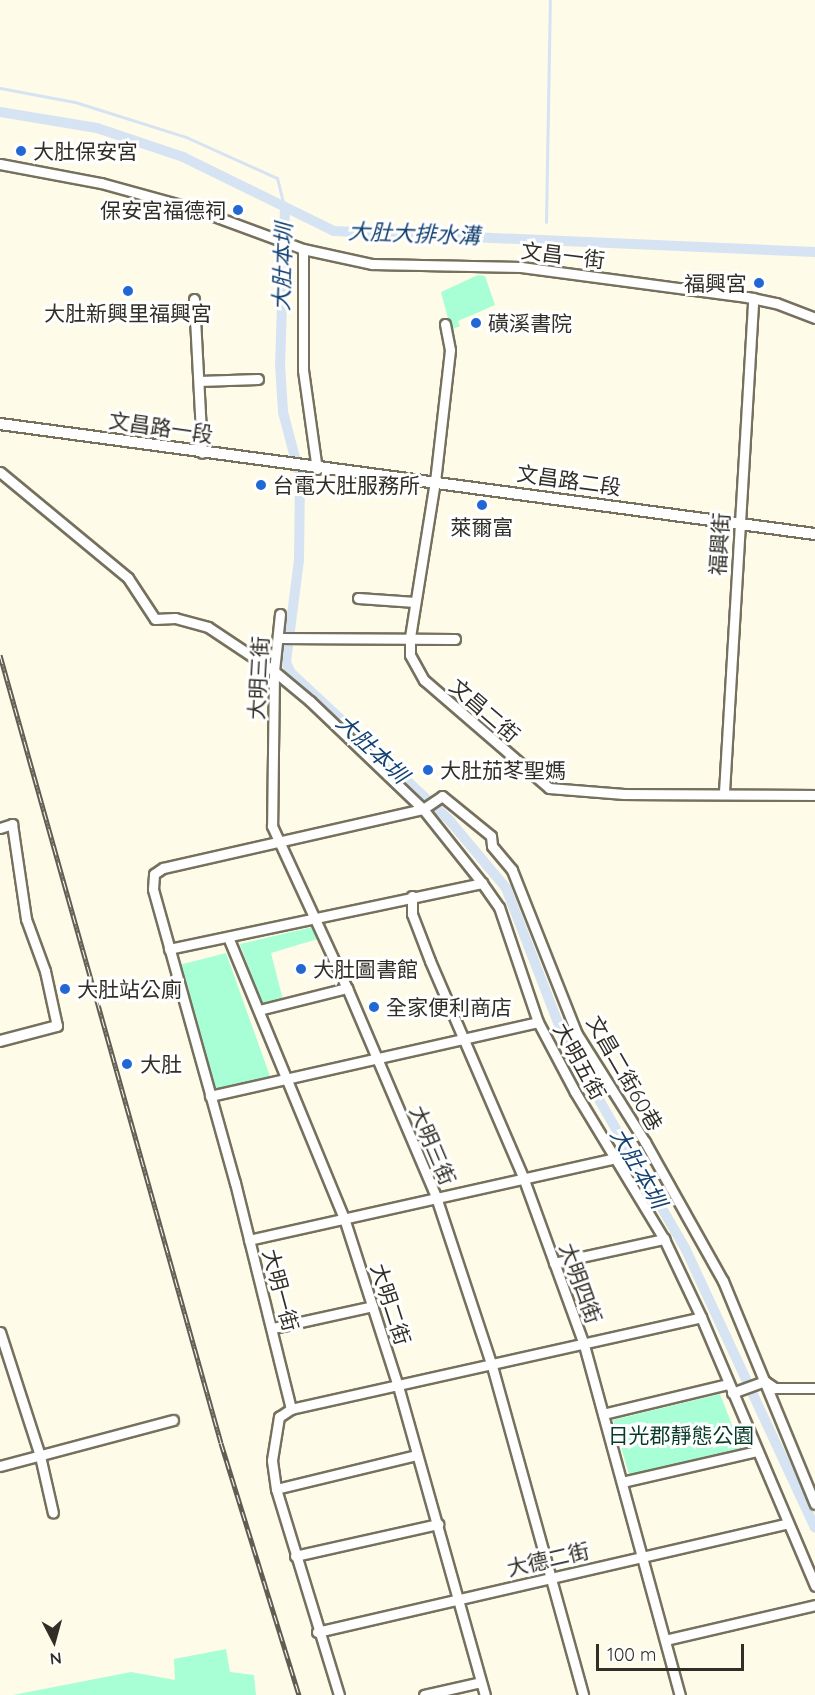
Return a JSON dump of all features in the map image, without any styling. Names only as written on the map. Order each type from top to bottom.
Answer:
[{"type":"street","name":"文昌一街","points":[[0,164],[122,189],[195,209],[303,249],[372,264],[521,267],[753,298],[815,318]]},
{"type":"street","points":[[303,249],[303,370],[317,469]]},
{"type":"street","name":"福興街","points":[[724,792],[753,298]]},
{"type":"street","points":[[194,299],[202,453]]},
{"type":"street","name":"文昌二街","points":[[445,324],[450,350],[435,481],[410,637],[410,655],[424,680],[549,788],[624,794],[724,792],[815,795]]},
{"type":"street","points":[[199,381],[258,379]]},
{"type":"street","name":"文昌路一段","points":[[0,424],[317,469]]},
{"type":"street","name":"文昌路二段","points":[[317,469],[435,481],[815,534]]},
{"type":"street","name":"大明五街","points":[[0,472],[128,578],[155,619],[175,618],[208,627],[274,671],[423,809],[482,883],[499,907],[538,1022],[663,1239],[701,1317],[815,1586]]},
{"type":"street","points":[[358,598],[416,602]]},
{"type":"street","name":"大明三街","points":[[280,614],[274,671],[272,826],[347,988],[436,1197],[492,1366],[583,1695]]},
{"type":"street","points":[[278,638],[455,639]]},
{"type":"street","name":"文昌二街60巷","points":[[423,809],[442,796],[491,836],[492,846],[512,870],[577,1034],[645,1143],[723,1281],[815,1504]]},
{"type":"street","points":[[279,843],[423,809]]},
{"type":"street","points":[[0,828],[12,824],[26,919],[45,971],[57,1026],[0,1041]]},
{"type":"street","name":"大明一街","points":[[279,843],[163,868],[154,874],[153,889],[273,1328],[291,1409]]},
{"type":"street","points":[[169,949],[482,883]]},
{"type":"street","name":"大明四街","points":[[412,896],[412,914],[463,1040],[523,1177],[584,1345],[681,1695]]},
{"type":"street","name":"大明二街","points":[[228,937],[285,1080],[344,1218],[398,1386],[485,1695]]},
{"type":"street","points":[[259,1010],[347,988]]},
{"type":"street","points":[[210,1096],[538,1022]]},
{"type":"street","points":[[249,1240],[616,1158]]},
{"type":"street","points":[[554,1263],[663,1239]]},
{"type":"street","points":[[273,1328],[373,1306]]},
{"type":"street","points":[[339,1695],[317,1632],[276,1489],[272,1460],[276,1424],[291,1409],[492,1366],[701,1317]]},
{"type":"street","points":[[0,1332],[40,1456],[53,1513]]},
{"type":"street","points":[[732,1393],[765,1381],[775,1388],[815,1388]]},
{"type":"street","points":[[603,1414],[728,1383]]},
{"type":"street","points":[[0,1466],[173,1420]]},
{"type":"street","points":[[622,1482],[757,1451]]},
{"type":"street","points":[[276,1489],[417,1455]]},
{"type":"street","name":"大德二街","points":[[317,1632],[788,1523]]},
{"type":"street","points":[[295,1556],[438,1524]]},
{"type":"street","points":[[665,1640],[815,1605]]},
{"type":"street","points":[[424,1695],[481,1682]]},
{"type":"green space","points":[[478,275],[485,276],[495,305],[458,321],[460,326],[451,330],[441,292]]},
{"type":"green space","points":[[317,926],[321,938],[271,953],[283,1000],[263,1007],[240,944]]},
{"type":"green space","points":[[226,953],[271,1079],[216,1093],[179,965]]},
{"type":"green space","name":"日光郡靜態公園","points":[[720,1394],[743,1453],[630,1478],[613,1420]]},
{"type":"green space","points":[[226,1649],[230,1672],[254,1675],[256,1695],[13,1695],[131,1672],[175,1680],[174,1659]]},
{"type":"waterway","points":[[546,222],[550,0]]},
{"type":"waterway","name":"大肚本圳","points":[[0,88],[75,102],[186,137],[277,178],[285,209]]},
{"type":"waterway","name":"大肚大排水溝","points":[[0,112],[97,128],[183,157],[334,231],[815,252]]},
{"type":"waterway","name":"大肚本圳","points":[[285,209],[280,364],[283,412],[300,477],[299,560],[286,662],[291,673],[450,821],[506,888],[565,1041],[686,1250],[815,1528]]},
{"type":"railway","points":[[0,655],[221,1443],[299,1695]]},
{"type":"place","name":"大肚保安宮","points":[[21,151]]},
{"type":"place","name":"保安宮福德祠","points":[[238,210]]},
{"type":"place","name":"福興宮","points":[[759,283]]},
{"type":"place","name":"大肚新興里福興宮","points":[[128,291]]},
{"type":"place","name":"磺溪書院","points":[[476,323]]},
{"type":"place","name":"台電大肚服務所","points":[[261,485]]},
{"type":"place","name":"萊爾富","points":[[482,505]]},
{"type":"place","name":"大肚茄苳聖媽","points":[[428,770]]},
{"type":"place","name":"大肚圖書館","points":[[301,969]]},
{"type":"place","name":"大肚站公廁","points":[[65,989]]},
{"type":"place","name":"全家便利商店","points":[[374,1007]]},
{"type":"place","name":"大肚","points":[[127,1064]]}]
